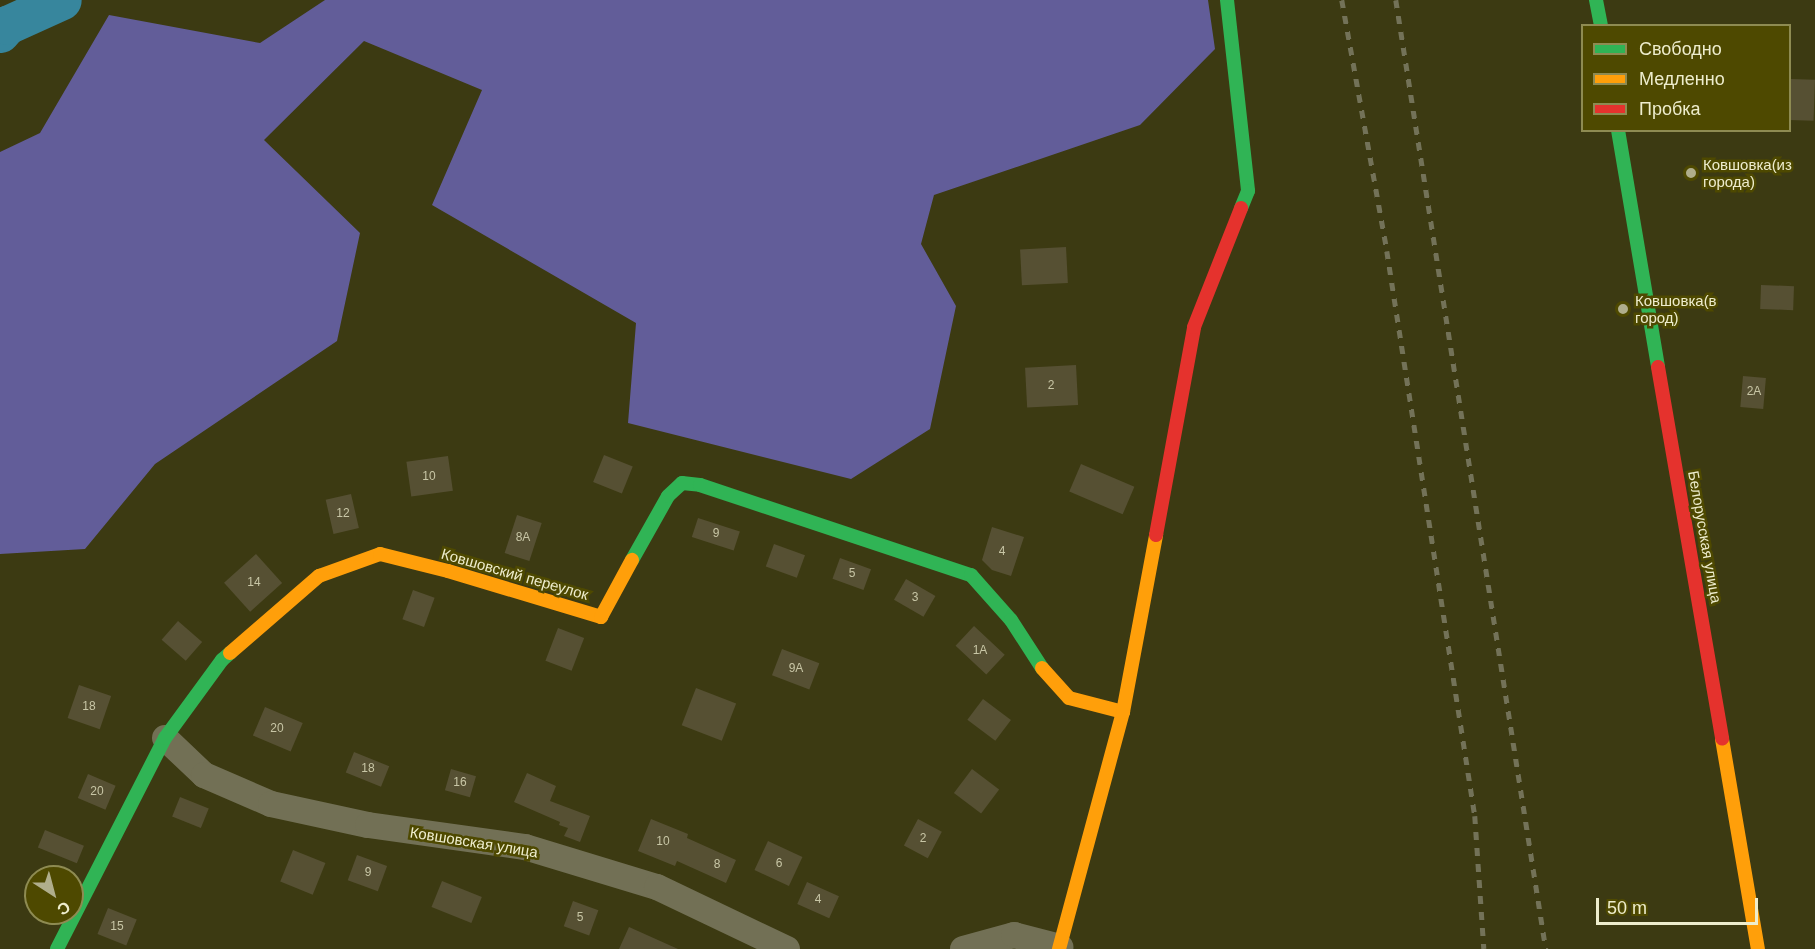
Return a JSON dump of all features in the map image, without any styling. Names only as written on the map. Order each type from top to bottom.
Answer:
[{"type":"street","points":[[963,949],[1014,935],[1059,948],[1123,712],[1194,327],[1248,191],[1227,0]]},
{"type":"street","points":[[1596,0],[1601,24]]},
{"type":"street","name":"Белорусская улица","points":[[1618,132],[1758,949]]},
{"type":"street","name":"Ковшовский переулок","points":[[57,949],[165,738],[222,660],[319,576],[380,554],[448,571],[601,617],[668,496],[682,483],[700,485],[971,575],[1011,620],[1035,660],[1069,698],[1123,712]]},
{"type":"street","name":"Ковшовская улица","points":[[165,738],[204,775],[272,804],[368,825],[525,847],[657,887],[787,949]]},
{"type":"shaded area","points":[[325,0],[1208,0],[1215,49],[1140,125],[934,195],[921,244],[956,306],[930,429],[851,479],[628,423],[636,323],[432,205],[482,90],[364,41],[264,140],[360,233],[337,341],[155,464],[85,549],[0,554],[0,152],[40,133],[109,15],[260,43]]},
{"type":"building","points":[[1791,79],[1815,80],[1814,121],[1791,120]]},
{"type":"building","points":[[1066,247],[1068,283],[1022,285],[1020,249]]},
{"type":"building","points":[[1761,285],[1794,286],[1793,310],[1760,309]]},
{"type":"building","points":[[1076,365],[1078,405],[1027,408],[1025,368]]},
{"type":"building","points":[[1743,376],[1766,378],[1763,409],[1740,407]]},
{"type":"building","points":[[604,455],[633,467],[622,494],[593,482]]},
{"type":"building","points":[[448,456],[453,491],[411,497],[406,462]]},
{"type":"building","points":[[1081,464],[1134,487],[1123,514],[1069,492]]},
{"type":"building","points":[[351,494],[359,528],[334,534],[326,500]]},
{"type":"building","points":[[517,515],[542,523],[529,561],[505,553]]},
{"type":"building","points":[[698,518],[740,532],[734,551],[692,537]]},
{"type":"building","points":[[992,527],[1024,537],[1011,576],[992,570],[982,560]]},
{"type":"building","points":[[774,544],[805,555],[797,578],[766,567]]},
{"type":"building","points":[[256,554],[282,583],[250,612],[224,583]]},
{"type":"building","points":[[840,558],[871,569],[863,590],[832,579]]},
{"type":"building","points":[[906,579],[935,596],[923,617],[894,600]]},
{"type":"building","points":[[413,590],[435,598],[424,627],[402,619]]},
{"type":"building","points":[[178,621],[202,642],[186,661],[162,640]]},
{"type":"building","points":[[974,626],[1005,655],[986,674],[956,646]]},
{"type":"building","points":[[558,628],[584,638],[572,671],[545,661]]},
{"type":"building","points":[[782,649],[819,663],[809,689],[772,675]]},
{"type":"building","points":[[79,685],[111,696],[100,729],[68,718]]},
{"type":"building","points":[[696,688],[736,703],[722,741],[682,725]]},
{"type":"building","points":[[983,699],[1011,720],[995,741],[967,720]]},
{"type":"building","points":[[265,707],[303,723],[291,752],[253,736]]},
{"type":"building","points":[[354,752],[389,766],[381,787],[346,772]]},
{"type":"building","points":[[451,769],[476,776],[470,797],[445,790]]},
{"type":"building","points":[[972,769],[999,789],[981,813],[954,793]]},
{"type":"building","points":[[527,773],[556,786],[550,801],[590,816],[580,842],[564,836],[568,828],[559,825],[560,822],[514,802]]},
{"type":"building","points":[[88,774],[116,786],[105,810],[78,798]]},
{"type":"building","points":[[180,797],[209,809],[201,828],[172,816]]},
{"type":"building","points":[[651,819],[688,834],[687,838],[736,860],[726,883],[677,861],[675,866],[638,851]]},
{"type":"building","points":[[918,819],[942,832],[928,858],[904,845]]},
{"type":"building","points":[[45,830],[84,846],[77,863],[38,848]]},
{"type":"building","points":[[768,841],[802,857],[789,886],[754,870]]},
{"type":"building","points":[[293,850],[325,863],[313,895],[280,882]]},
{"type":"building","points":[[357,855],[387,866],[378,891],[348,880]]},
{"type":"building","points":[[442,881],[482,897],[471,923],[432,907]]},
{"type":"building","points":[[807,882],[839,896],[829,918],[797,904]]},
{"type":"building","points":[[573,901],[598,910],[589,936],[564,926]]},
{"type":"building","points":[[108,908],[137,920],[126,946],[98,934]]},
{"type":"building","points":[[629,927],[678,949],[619,949]]},
{"type":"waterway","points":[[0,33],[7,25],[62,0]]},
{"type":"railway","points":[[1342,0],[1387,251],[1475,816],[1484,949]]},
{"type":"railway","points":[[1396,0],[1546,949]]},
{"type":"traffic: fast","points":[[1227,0],[1248,191],[1241,208]]},
{"type":"traffic: fast","points":[[1596,0],[1601,24]]},
{"type":"traffic: fast","points":[[1618,132],[1658,367]]},
{"type":"traffic: fast","points":[[632,560],[668,496],[682,483],[700,485],[971,575],[1011,620],[1042,668]]},
{"type":"traffic: fast","points":[[57,949],[165,738],[222,660],[230,653]]},
{"type":"traffic: slow","points":[[1059,949],[1123,712],[1156,535]]},
{"type":"traffic: slow","points":[[230,653],[319,576],[380,554],[448,571],[601,617],[632,560]]},
{"type":"traffic: slow","points":[[1042,668],[1069,698],[1123,712]]},
{"type":"traffic: slow","points":[[1722,739],[1758,949]]},
{"type":"traffic: jam","points":[[1156,535],[1194,327],[1241,208]]},
{"type":"traffic: jam","points":[[1658,367],[1722,739]]},
{"type":"place","name":"Ковшовка(из города)","points":[[1691,173]]},
{"type":"place","name":"Ковшовка(в город)","points":[[1623,309]]}]
